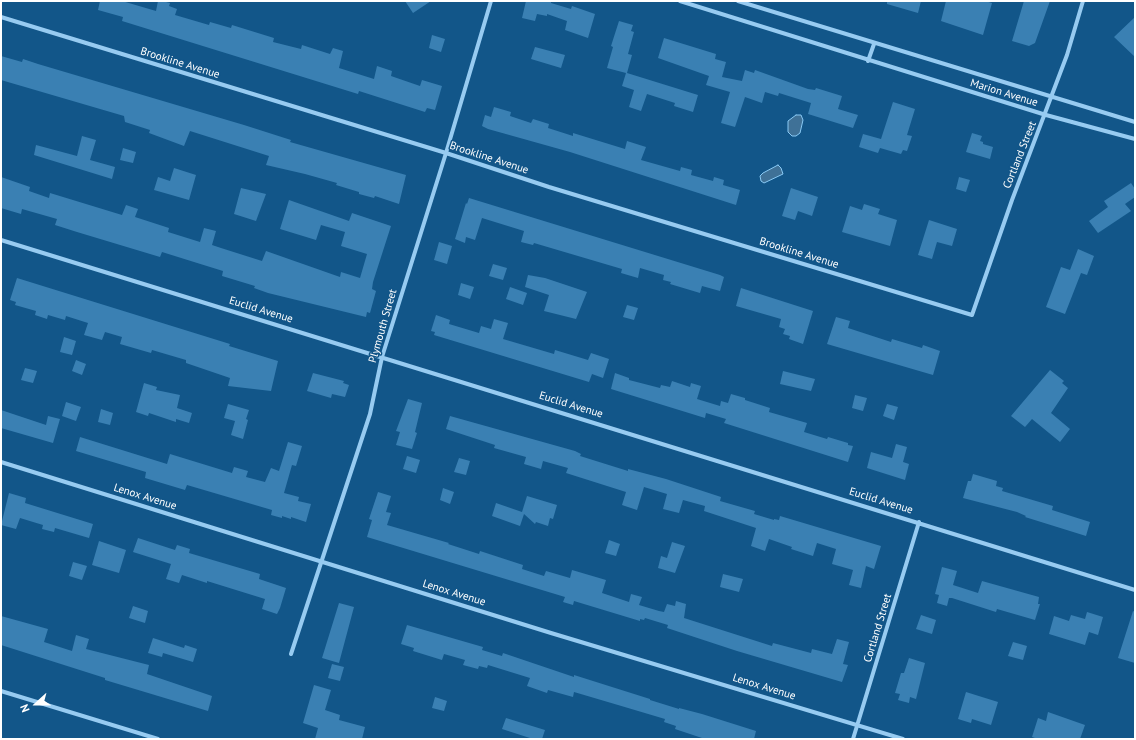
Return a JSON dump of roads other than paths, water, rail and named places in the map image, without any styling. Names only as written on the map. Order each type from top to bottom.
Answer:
[{"type":"street","name":"Plymouth Street","points":[[291,654],[370,414],[382,357],[446,153],[491,1]]},
{"type":"street","name":"Marion Avenue","points":[[680,1],[868,61],[1046,115],[1135,139]]},
{"type":"street","points":[[697,6],[698,1]]},
{"type":"street","name":"Marion Avenue","points":[[738,1],[874,44],[1135,122]]},
{"type":"street","name":"Cortland Street","points":[[972,315],[1012,200],[1046,115],[1067,55],[1083,1]]},
{"type":"street","name":"Brookline Avenue","points":[[1,17],[446,153],[549,187],[972,315]]},
{"type":"street","points":[[868,61],[874,44]]},
{"type":"street","name":"Euclid Avenue","points":[[1,240],[919,522],[1135,590]]},
{"type":"street","name":"Lenox Avenue","points":[[1,462],[321,560],[551,633],[903,739]]},
{"type":"street","name":"Cortland Street","points":[[853,739],[919,522]]},
{"type":"street","points":[[1,691],[158,739]]},
{"type":"water","points":[[796,115],[801,115],[803,120],[800,133],[796,136],[792,136],[788,132],[788,121]]},
{"type":"water","points":[[778,165],[783,174],[764,183],[761,181],[760,176],[763,173]]}]
